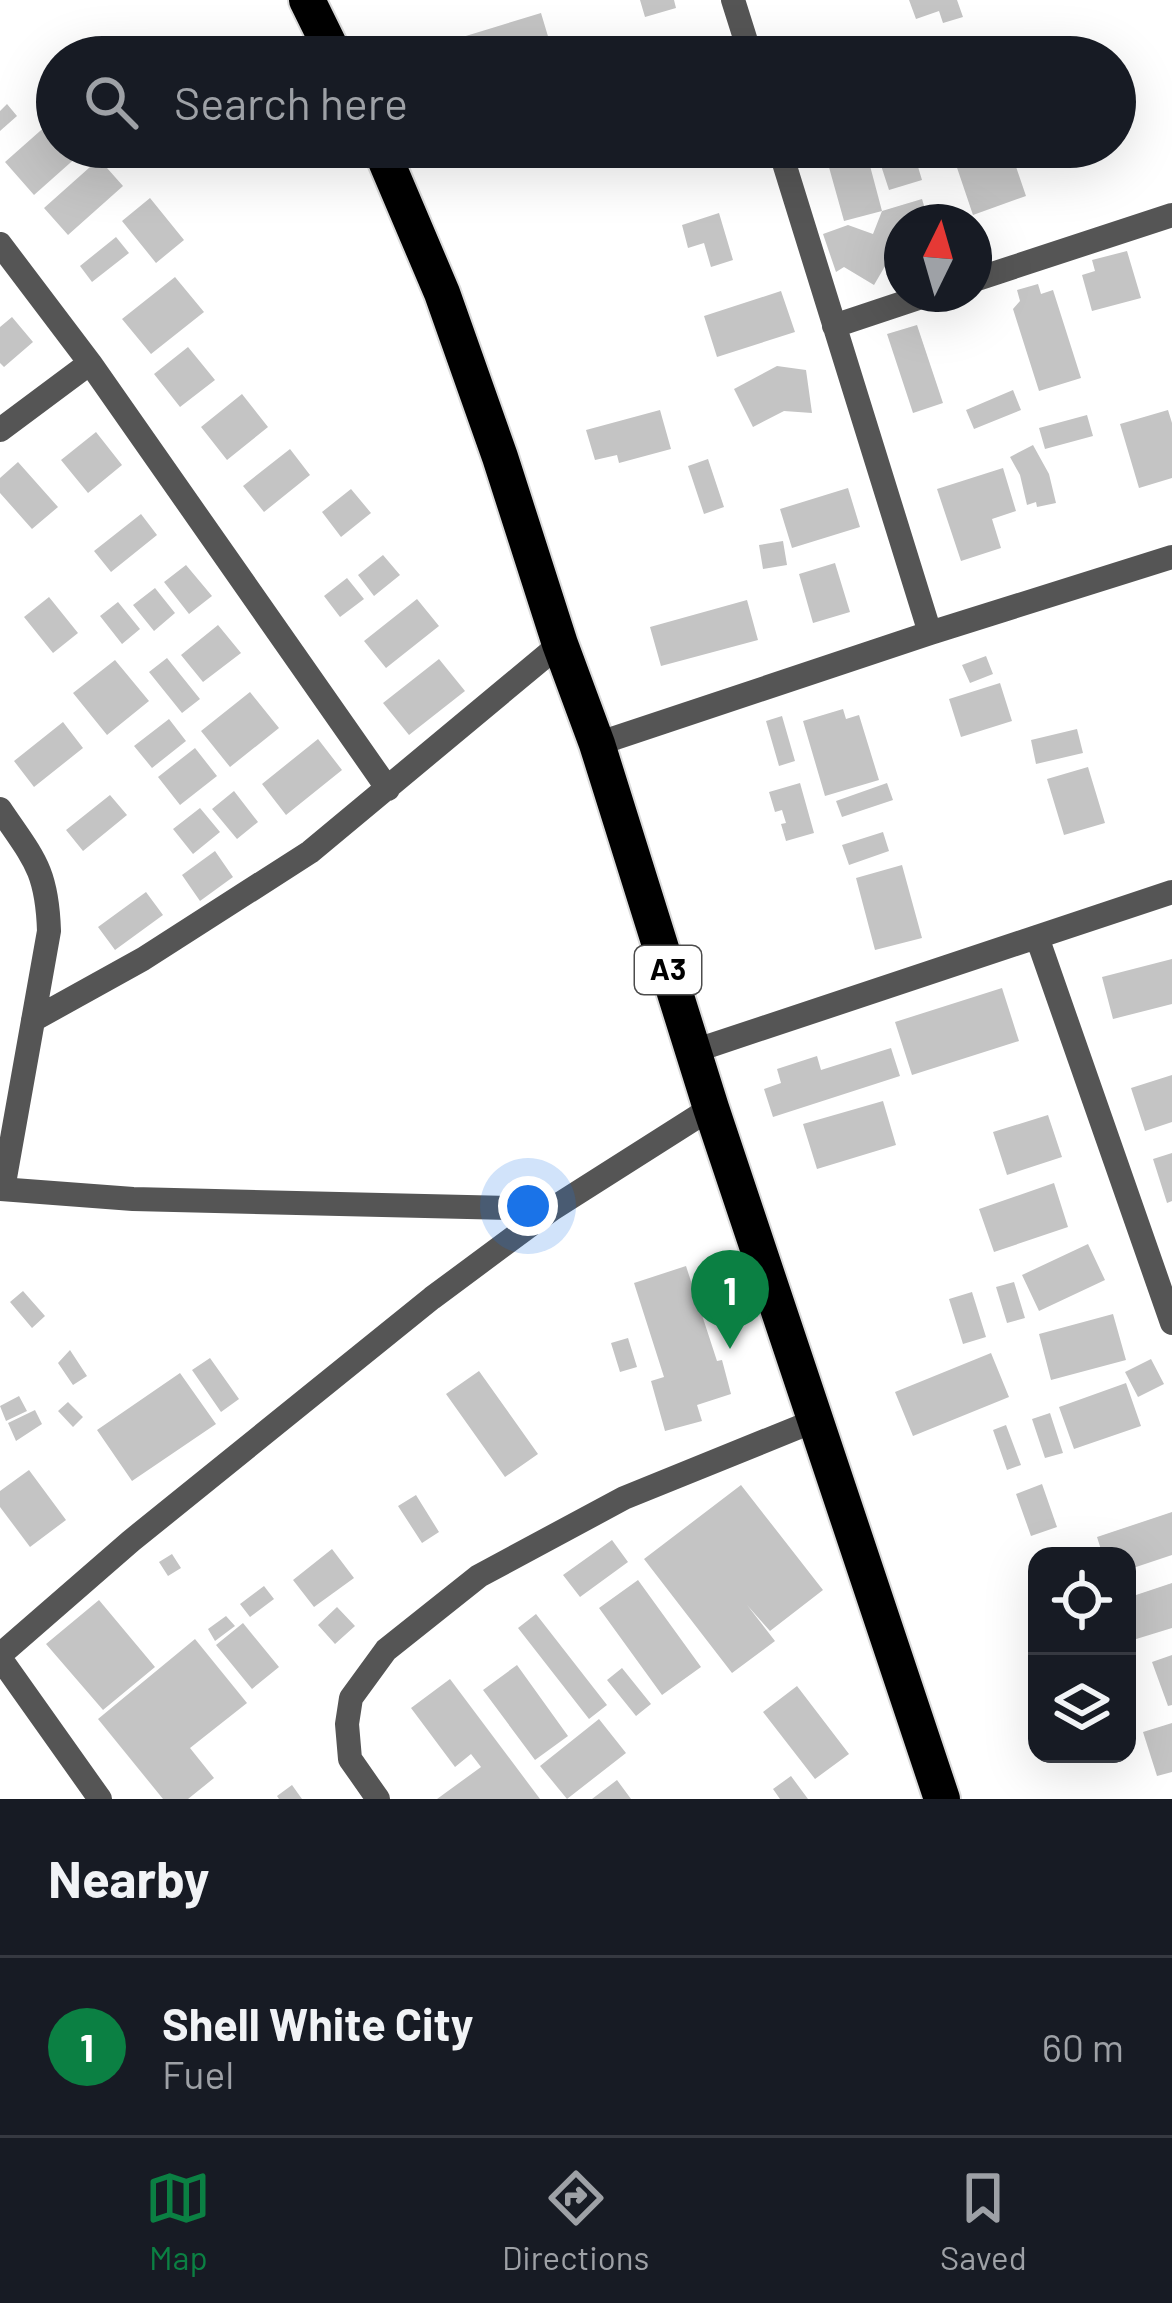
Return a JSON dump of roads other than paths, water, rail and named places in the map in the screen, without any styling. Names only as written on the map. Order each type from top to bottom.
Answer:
[{"type":"highway","points":[[307,0],[325,36]]},
{"type":"highway","name":"A3","points":[[389,168],[442,293],[500,457],[942,1799]]},
{"type":"street","points":[[734,0],[745,36]]},
{"type":"street","points":[[785,168],[930,632]]},
{"type":"street","points":[[992,274],[1172,215]]},
{"type":"street","points":[[0,244],[90,363],[388,789]]},
{"type":"street","points":[[833,326],[884,309]]},
{"type":"street","points":[[0,430],[90,363]]},
{"type":"street","points":[[597,744],[1172,557]]},
{"type":"street","points":[[33,1020],[143,958],[310,852],[560,644]]},
{"type":"street","points":[[0,809],[40,869],[48,895],[49,931],[1,1189],[133,1199],[552,1209]]},
{"type":"street","points":[[694,1051],[1172,892]]},
{"type":"street","points":[[1037,938],[1172,1323]]},
{"type":"street","points":[[100,1799],[0,1656],[131,1541],[432,1298],[552,1209],[711,1108]]},
{"type":"street","points":[[378,1799],[350,1759],[347,1724],[351,1698],[386,1651],[479,1576],[520,1553],[624,1498],[814,1421]]},
{"type":"place","name":"Shell White City","points":[[730,1349]]}]
